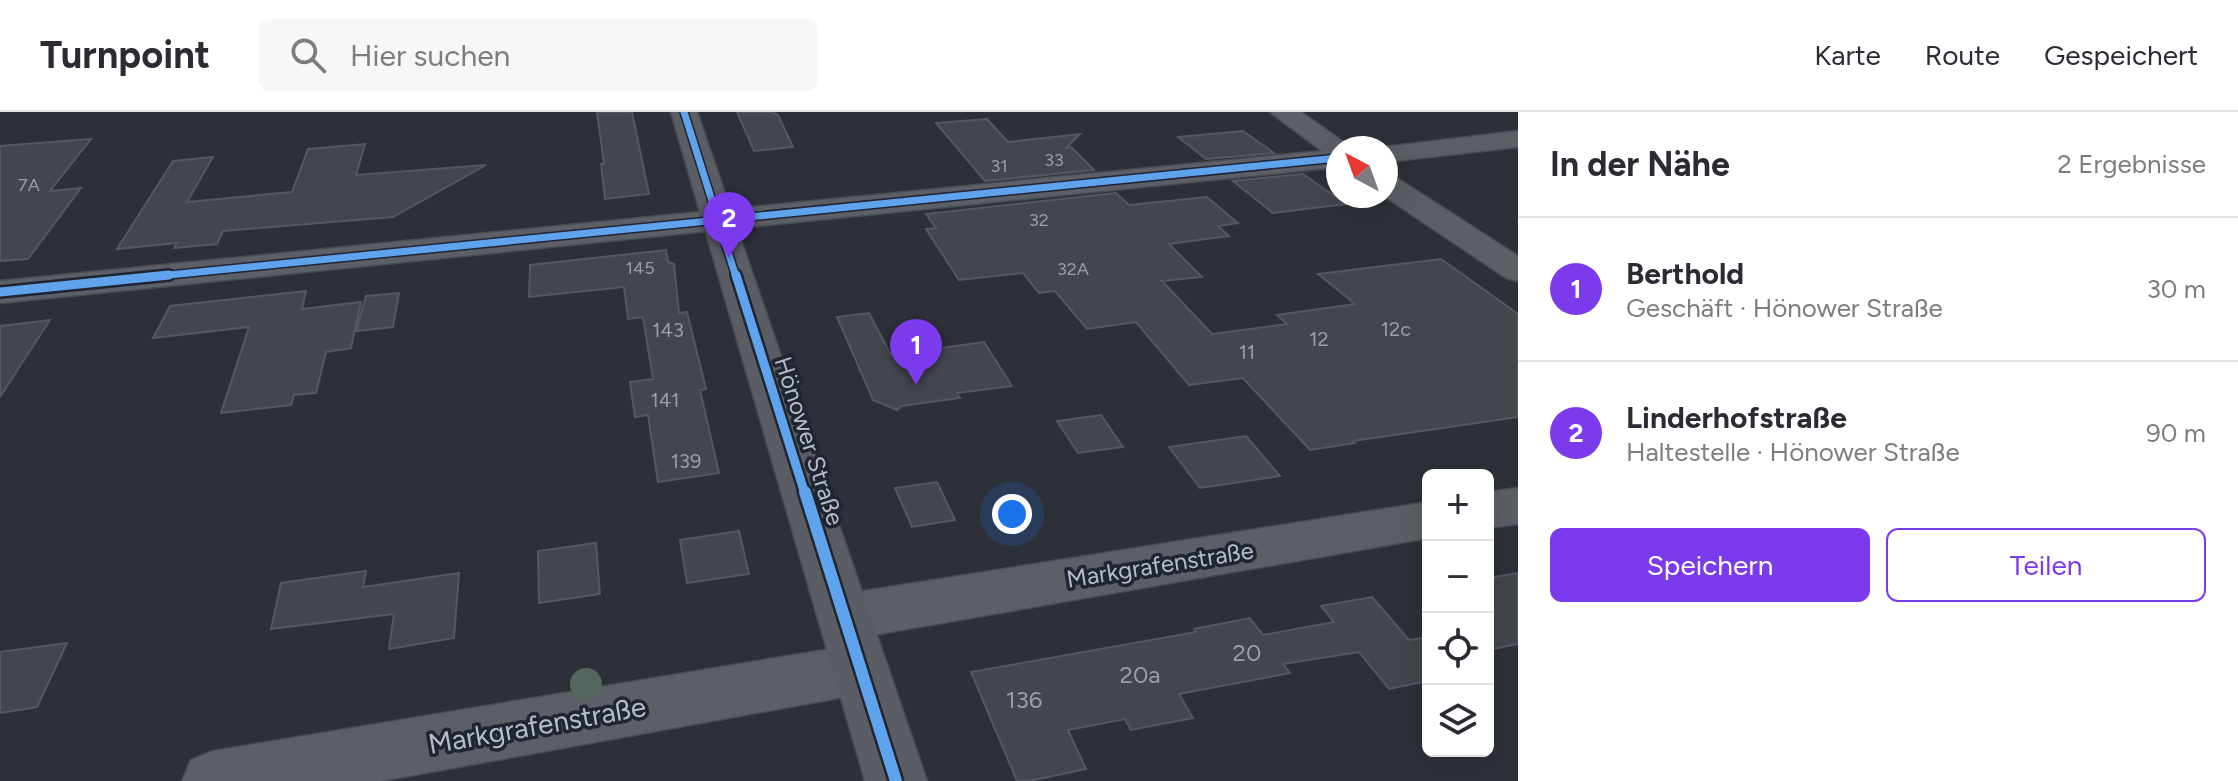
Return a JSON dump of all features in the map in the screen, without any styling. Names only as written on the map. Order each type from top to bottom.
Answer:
[{"type":"main road","name":"Hönower Straße","points":[[684,112],[896,781]]},
{"type":"street","points":[[1283,112],[1326,141]]},
{"type":"street","points":[[1398,152],[1518,139]]},
{"type":"street","points":[[0,292],[1326,159]]},
{"type":"street","points":[[1398,192],[1518,271]]},
{"type":"street","points":[[1494,509],[1518,506]]},
{"type":"street","name":"Markgrafenstraße","points":[[213,781],[1422,521]]},
{"type":"building","points":[[597,112],[632,112],[649,194],[605,199]]},
{"type":"building","points":[[737,112],[772,112],[778,115],[793,147],[754,151]]},
{"type":"building","points":[[987,119],[1008,142],[1080,134],[1066,148],[1071,147],[1094,170],[985,181],[936,123]]},
{"type":"building","points":[[1243,131],[1274,153],[1206,159],[1178,137]]},
{"type":"building","points":[[91,139],[50,191],[81,188],[28,259],[0,261],[0,146]]},
{"type":"building","points":[[365,144],[356,175],[486,165],[393,217],[223,231],[217,244],[174,248],[177,243],[117,249],[173,161],[213,157],[187,202],[292,192],[308,149]]},
{"type":"building","points":[[1303,174],[1326,190],[1326,206],[1273,213],[1233,181]]},
{"type":"building","points":[[1116,193],[1129,205],[1207,197],[1238,223],[1218,226],[1229,236],[1169,244],[1202,277],[1162,281],[1212,334],[1287,324],[1277,315],[1355,304],[1318,274],[1441,259],[1518,314],[1518,417],[1310,450],[1243,378],[1189,385],[1136,322],[1087,329],[1055,291],[1039,293],[1023,273],[959,280],[926,229],[936,228],[926,214]]},
{"type":"building","points":[[666,250],[668,262],[674,264],[679,313],[687,312],[706,389],[700,390],[719,473],[658,482],[648,415],[635,417],[630,382],[653,379],[643,317],[628,319],[624,287],[529,297],[530,265]]},
{"type":"building","points":[[306,291],[302,309],[361,302],[351,348],[326,352],[316,393],[294,395],[291,405],[221,413],[249,327],[153,338],[170,306]]},
{"type":"building","points":[[399,293],[393,327],[356,331],[366,296]]},
{"type":"building","points":[[869,313],[891,355],[984,342],[1012,386],[957,393],[960,398],[901,406],[897,410],[873,400],[837,317]]},
{"type":"building","points":[[50,320],[0,397],[0,326]]},
{"type":"building","points":[[1101,415],[1123,447],[1078,453],[1057,421]]},
{"type":"building","points":[[1246,436],[1280,476],[1200,488],[1169,447]]},
{"type":"building","points":[[937,482],[955,520],[912,527],[895,488]]},
{"type":"building","points":[[739,531],[749,574],[687,583],[680,540]]},
{"type":"building","points":[[596,543],[600,594],[539,603],[538,551]]},
{"type":"building","points":[[366,571],[363,587],[459,573],[454,638],[389,649],[394,614],[271,629],[281,583]]},
{"type":"building","points":[[1518,573],[1518,644],[1494,649],[1494,613],[1494,577]]},
{"type":"building","points":[[1372,597],[1409,640],[1422,638],[1422,682],[1389,689],[1359,652],[1283,664],[1290,673],[1179,694],[1193,718],[1131,730],[1125,719],[1068,730],[1086,769],[1017,781],[971,672],[1196,632],[1194,629],[1250,618],[1263,635],[1334,622],[1321,606]]},
{"type":"building","points":[[67,643],[37,707],[0,713],[0,652]]},
{"type":"cycle path","points":[[684,112],[896,781]]},
{"type":"cycle path","points":[[0,292],[1326,159]]},
{"type":"place","name":"Linderhofstraße","points":[[729,258]]},
{"type":"place","name":"Berthold","points":[[916,385]]}]
